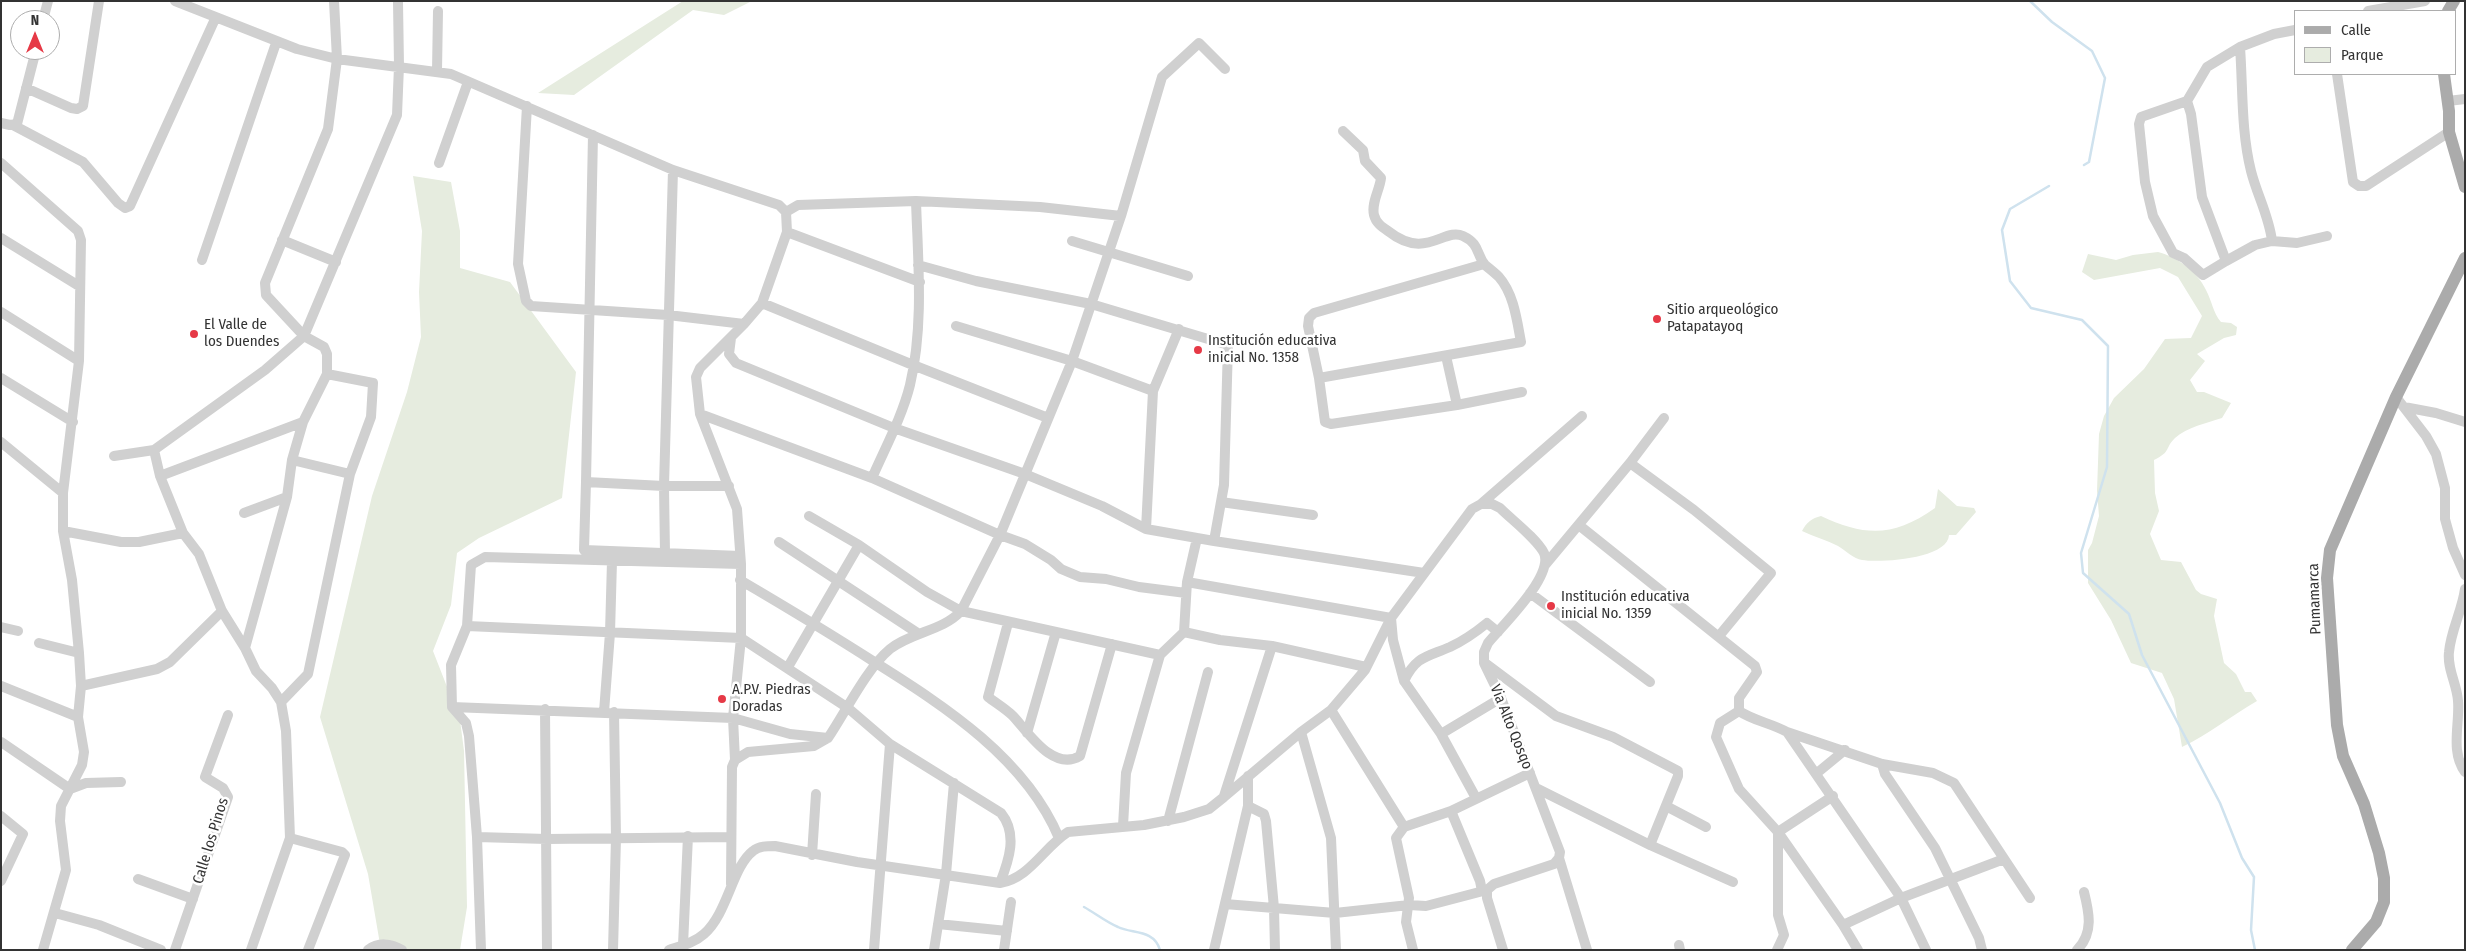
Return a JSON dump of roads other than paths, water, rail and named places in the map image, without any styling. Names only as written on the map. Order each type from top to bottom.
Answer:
[{"type":"main road","points":[[2444,75],[2448,101],[2449,132],[2465,187]]},
{"type":"main road","name":"Pumamarca","points":[[2352,950],[2376,922],[2384,902],[2384,878],[2379,853],[2364,804],[2343,756],[2337,725],[2327,566],[2330,550],[2396,397],[2465,258]]},
{"type":"street","points":[[26,88],[71,108],[77,109],[83,106],[99,1]]},
{"type":"street","points":[[175,1],[276,43],[337,58],[451,74],[674,170],[779,205],[786,212],[787,232],[762,303],[731,338],[700,368],[696,377],[700,414],[737,509],[741,638],[733,718],[735,760],[732,767],[731,888]]},
{"type":"street","points":[[244,648],[287,497],[292,460],[303,422],[327,374],[327,354],[324,347],[304,336],[266,295],[265,283],[328,129],[337,58],[334,1]]},
{"type":"street","points":[[2374,10],[2424,1]]},
{"type":"street","points":[[114,456],[154,450],[266,370],[304,336],[397,115],[399,66],[398,2]]},
{"type":"street","points":[[438,12],[438,72]]},
{"type":"street","points":[[1,122],[13,125],[83,162],[118,203],[125,208],[130,206],[215,19]]},
{"type":"street","points":[[2294,30],[2274,34],[2240,47],[2207,67],[2187,101],[2141,117],[2140,124],[2146,182],[2153,216],[2172,253],[2184,258],[2202,275],[2255,246],[2272,241],[2297,243],[2327,236]]},
{"type":"street","points":[[202,260],[276,43]]},
{"type":"street","points":[[735,760],[748,752],[790,750],[814,746],[828,738],[876,663],[890,649],[953,620],[961,611],[1000,535],[1072,361],[1121,216],[1162,77],[1199,43],[1225,69]]},
{"type":"street","points":[[2240,47],[2247,147],[2251,171],[2270,227],[2272,241]]},
{"type":"street","points":[[13,125],[17,124],[33,60]]},
{"type":"street","points":[[2338,75],[2353,182],[2359,186],[2366,186],[2449,132]]},
{"type":"street","points":[[439,163],[468,82]]},
{"type":"street","points":[[2448,101],[2465,99]]},
{"type":"street","points":[[2187,101],[2191,114],[2202,197],[2226,261]]},
{"type":"street","points":[[527,106],[518,264],[526,301],[531,306],[588,308],[744,324]]},
{"type":"street","points":[[1319,378],[1521,342],[1507,289],[1500,278],[1484,264],[1477,247],[1461,235],[1450,235],[1433,242],[1416,245],[1403,241],[1378,223],[1373,213],[1381,178],[1365,161],[1363,150],[1343,131]]},
{"type":"street","points":[[593,135],[584,550],[740,560]]},
{"type":"street","points":[[1,163],[78,231],[81,240],[79,361],[63,493],[64,532],[80,653],[81,686],[78,718],[84,752],[82,764],[61,806],[60,821],[66,870],[43,950]]},
{"type":"street","points":[[665,554],[664,486],[668,315],[674,170]]},
{"type":"street","points":[[786,212],[798,205],[916,201],[1040,207],[1121,216]]},
{"type":"street","points":[[872,478],[910,386],[920,282],[916,201]]},
{"type":"street","points":[[787,232],[920,282]]},
{"type":"street","points":[[1,238],[80,286]]},
{"type":"street","points":[[282,240],[336,262]]},
{"type":"street","points":[[1072,241],[1188,276]]},
{"type":"street","points":[[1484,264],[1314,313],[1309,318],[1308,326],[1319,378],[1325,422],[1327,424],[1522,392]]},
{"type":"street","points":[[918,265],[976,281],[1091,304],[1228,344],[1222,502],[1214,541]]},
{"type":"street","points":[[762,303],[1048,418]]},
{"type":"street","points":[[1,312],[79,361]]},
{"type":"street","points":[[956,326],[1072,361],[1153,391]]},
{"type":"street","points":[[1146,529],[1153,391],[1179,329]]},
{"type":"street","points":[[731,338],[729,354],[736,363],[894,428],[1025,474],[1102,506],[1146,529],[1424,573]]},
{"type":"street","points":[[1446,356],[1457,404]]},
{"type":"street","points":[[281,702],[308,674],[350,474],[371,417],[373,383],[327,374]]},
{"type":"street","points":[[1,378],[73,422]]},
{"type":"street","points":[[2396,397],[2426,436],[2436,454],[2445,488],[2445,519],[2452,548],[2465,575]]},
{"type":"street","points":[[2404,407],[2436,413],[2465,422]]},
{"type":"street","points":[[700,414],[872,478],[1000,535],[1025,544],[1051,560],[1061,570],[1080,577],[1106,579],[1139,587],[1186,593]]},
{"type":"street","points":[[669,950],[684,945],[695,945],[720,914],[747,856],[754,850],[764,846],[775,846],[812,855],[880,866],[1000,882],[1018,878],[1059,838],[1076,831],[1168,821],[1203,811],[1224,797],[1301,732],[1331,710],[1366,667],[1391,618],[1472,509],[1481,504],[1582,416]]},
{"type":"street","points":[[1650,845],[1678,776],[1678,771],[1613,737],[1556,716],[1484,662],[1484,652],[1488,642],[1540,580],[1545,565],[1580,526],[1664,418]]},
{"type":"street","points":[[160,476],[303,422]]},
{"type":"street","points":[[1,442],[63,493]]},
{"type":"street","points":[[154,450],[160,476],[183,533],[199,554],[222,611],[256,671],[272,688],[281,702],[286,731],[290,838],[251,950]]},
{"type":"street","points":[[292,460],[350,474]]},
{"type":"street","points":[[1630,464],[1694,510],[1771,573],[1719,636]]},
{"type":"street","points":[[586,482],[664,486],[729,486]]},
{"type":"street","points":[[244,513],[287,497]]},
{"type":"street","points":[[1222,502],[1314,515]]},
{"type":"street","points":[[1481,504],[1492,504],[1500,508],[1544,554],[1545,565]]},
{"type":"street","points":[[809,516],[859,545],[927,592],[961,611],[1160,656]]},
{"type":"street","points":[[1580,526],[1755,666],[1757,672],[1739,698],[1739,711]]},
{"type":"street","points":[[64,532],[130,542],[183,533]]},
{"type":"street","points":[[1123,826],[1126,773],[1160,656],[1184,632],[1187,582],[1197,538]]},
{"type":"street","points":[[779,542],[919,634]]},
{"type":"street","points":[[788,667],[859,545]]},
{"type":"street","points":[[480,950],[477,837],[469,736],[466,723],[452,707],[451,665],[467,626],[471,565],[484,557],[612,561],[740,560]]},
{"type":"street","points":[[604,712],[610,633],[612,561]]},
{"type":"street","points":[[740,580],[813,623],[922,692],[994,747],[1045,808],[1059,838]]},
{"type":"street","points":[[1187,582],[1391,618]]},
{"type":"street","points":[[2465,589],[2449,653],[2450,672],[2457,688],[2458,701],[2456,748],[2465,772]]},
{"type":"street","points":[[1530,593],[1650,682]]},
{"type":"street","points":[[81,686],[157,669],[170,662],[222,611]]},
{"type":"street","points":[[1391,618],[1393,640],[1404,681],[1441,734],[1476,798]]},
{"type":"street","points":[[1008,623],[988,698],[1011,714],[1039,747],[1049,754],[1074,759],[1080,756],[1112,644]]},
{"type":"street","points":[[1404,681],[1411,667],[1427,654],[1450,647],[1487,623],[1498,632]]},
{"type":"street","points":[[467,626],[741,638],[848,708],[890,744],[954,782],[1001,813],[1010,829],[1010,849],[1000,882]]},
{"type":"street","points":[[1,627],[18,631]]},
{"type":"street","points":[[1027,733],[1056,632]]},
{"type":"street","points":[[1184,632],[1220,640],[1272,646],[1366,667]]},
{"type":"street","points":[[39,643],[80,653]]},
{"type":"street","points":[[1224,797],[1272,646]]},
{"type":"street","name":"Via Alto Qosqo","points":[[1484,662],[1501,698],[1560,852],[1559,858],[1586,950]]},
{"type":"street","points":[[1168,821],[1208,672]]},
{"type":"street","points":[[1,686],[78,718]]},
{"type":"street","points":[[1441,734],[1501,698]]},
{"type":"street","points":[[452,707],[545,709],[733,718],[790,734],[828,738]]},
{"type":"street","points":[[545,709],[547,950]]},
{"type":"street","points":[[1331,710],[1404,827]]},
{"type":"street","points":[[1739,711],[1752,720],[1773,724],[1787,732],[1882,764],[1933,773],[1954,783],[2030,898]]},
{"type":"street","points":[[1739,711],[1720,723],[1716,737],[1739,789],[1778,832],[1843,925],[1858,950]]},
{"type":"street","points":[[613,950],[616,838],[614,712]]},
{"type":"street","name":"Calle los Pinos","points":[[175,950],[228,797],[223,788],[205,778],[228,715]]},
{"type":"street","points":[[1301,732],[1331,838],[1336,950]]},
{"type":"street","points":[[1787,732],[1817,773],[1901,898],[1926,950]]},
{"type":"street","points":[[1,742],[70,789]]},
{"type":"street","points":[[874,950],[890,744]]},
{"type":"street","points":[[1817,773],[1845,750]]},
{"type":"street","points":[[1882,764],[1885,774],[1935,848],[1979,938],[1982,950]]},
{"type":"street","points":[[1413,950],[1406,922],[1409,905],[1396,838],[1404,827],[1451,811],[1530,773]]},
{"type":"street","points":[[1214,950],[1248,806],[1248,776]]},
{"type":"street","points":[[70,789],[86,783],[121,782]]},
{"type":"street","points":[[934,950],[946,874],[954,782]]},
{"type":"street","points":[[1536,788],[1650,845],[1733,882]]},
{"type":"street","points":[[812,855],[816,794]]},
{"type":"street","points":[[1778,832],[1832,796]]},
{"type":"street","points":[[1248,806],[1264,814],[1266,821],[1274,908],[1275,950]]},
{"type":"street","points":[[1666,806],[1706,827]]},
{"type":"street","points":[[1451,811],[1487,898],[1503,950]]},
{"type":"street","points":[[1,816],[23,834],[2,877]]},
{"type":"street","points":[[1777,950],[1784,935],[1778,915],[1778,832]]},
{"type":"street","points":[[684,945],[688,836]]},
{"type":"street","points":[[477,837],[547,839],[731,836]]},
{"type":"street","points":[[290,838],[342,852],[345,856],[308,950]]},
{"type":"street","points":[[1225,904],[1335,913],[1409,905],[1426,906],[1439,904],[1484,890],[1494,884],[1554,864],[1559,858]]},
{"type":"street","points":[[1843,925],[1901,898],[2004,859]]},
{"type":"street","points":[[138,879],[193,899]]},
{"type":"street","points":[[2077,950],[2089,932],[2089,914],[2084,892]]},
{"type":"street","points":[[1004,950],[1010,902]]},
{"type":"street","points":[[55,913],[99,925],[161,950]]},
{"type":"street","points":[[938,924],[1006,931]]},
{"type":"street","points":[[368,950],[373,946],[388,944],[402,950]]},
{"type":"waterway","points":[[2030,1],[2052,22],[2092,51],[2105,78],[2089,162],[2084,165]]},
{"type":"waterway","points":[[2049,186],[2010,209],[2002,230],[2010,281],[2031,308],[2082,320],[2108,346],[2107,467],[2081,553],[2083,573],[2129,614],[2142,655],[2220,803],[2242,858],[2254,877],[2251,930],[2255,950]]},
{"type":"waterway","points":[[1084,907],[1118,927],[1148,935],[1157,943],[1160,950]]},
{"type":"place","name":"Sitio arqueológico Patapatayoq","points":[[1657,319]]},
{"type":"place","name":"El Valle de los Duendes","points":[[194,334]]},
{"type":"place","name":"Institución educativa inicial No. 1358","points":[[1198,350]]},
{"type":"place","name":"Institución educativa inicial No. 1359","points":[[1551,606]]},
{"type":"place","name":"A.P.V. Piedras Doradas","points":[[722,699]]}]
